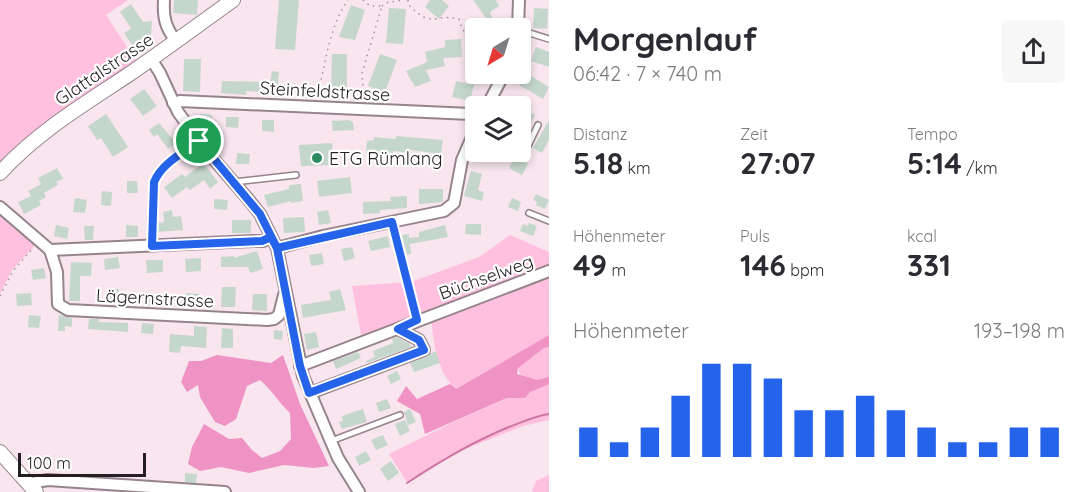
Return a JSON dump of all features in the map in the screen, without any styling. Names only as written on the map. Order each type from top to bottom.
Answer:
[{"type":"street","points":[[164,0],[164,20],[167,30],[176,41]]},
{"type":"street","name":"Glattalstrasse","points":[[0,173],[23,150],[56,123],[151,59],[232,0]]},
{"type":"street","points":[[519,0],[519,18]]},
{"type":"street","points":[[151,59],[173,103],[199,141],[260,214],[277,248],[300,366],[309,393],[354,491]]},
{"type":"street","name":"Steinfeldstrasse","points":[[173,103],[180,101],[465,114]]},
{"type":"street","points":[[277,248],[444,212],[454,203],[465,153]]},
{"type":"street","points":[[0,207],[50,250],[262,241],[271,237]]},
{"type":"street","name":"Lägernstrasse","points":[[50,250],[57,272],[58,304],[68,310],[267,320],[279,315],[285,289]]},
{"type":"street","name":"Büchselweg","points":[[300,366],[549,272]]},
{"type":"street","points":[[309,393],[424,350],[419,340],[398,329]]},
{"type":"street","points":[[0,452],[34,489]]},
{"type":"street","points":[[34,489],[36,482],[48,480],[225,492]]},
{"type":"lane","points":[[531,33],[549,39]]},
{"type":"lane","points":[[531,140],[538,125]]},
{"type":"lane","points":[[152,246],[154,182],[157,174],[199,141]]},
{"type":"lane","points":[[234,182],[296,175]]},
{"type":"lane","points":[[529,213],[549,221]]},
{"type":"lane","points":[[331,441],[400,415]]},
{"type":"path","points":[[315,107],[329,46],[343,6],[348,0]]},
{"type":"path","points":[[363,0],[370,6],[382,6],[385,3],[403,0]]},
{"type":"path","points":[[408,0],[408,4],[415,11],[427,19],[435,21],[449,17],[459,19],[465,32]]},
{"type":"path","points":[[366,110],[362,73],[382,6]]},
{"type":"path","points":[[392,222],[417,320]]},
{"type":"path","points":[[0,296],[13,271],[39,242]]},
{"type":"shaded area","points":[[0,0],[128,0],[106,15],[136,61],[0,167]]},
{"type":"shaded area","points":[[0,212],[36,244],[12,270],[0,294]]},
{"type":"shaded area","points":[[510,235],[549,252],[549,335],[456,389],[444,374],[440,364],[434,343],[431,314],[362,340],[352,286],[411,282],[479,257]]},
{"type":"shaded area","points":[[549,335],[549,347],[544,348],[518,368],[517,374],[537,380],[549,377],[549,384],[530,392],[525,398],[507,398],[425,434],[420,414],[397,401],[406,386],[417,399],[450,384],[456,389]]},
{"type":"shaded area","points":[[549,347],[549,420],[523,426],[447,456],[407,482],[389,454],[524,391],[518,367],[544,348]]},
{"type":"shaded area","points":[[217,355],[271,363],[283,355],[300,404],[329,466],[314,468],[284,465],[249,473],[221,467],[200,471],[188,464],[192,447],[204,424],[229,439],[242,438],[262,458],[280,451],[291,439],[290,413],[260,380],[247,386],[236,419],[225,426],[215,422],[200,397],[198,385],[187,392],[181,382],[189,361],[201,361]]},
{"type":"shaded area","points":[[549,475],[549,492],[532,492],[536,481]]},
{"type":"building","points":[[174,0],[198,0],[197,15],[173,13]]},
{"type":"building","points":[[279,0],[299,0],[295,50],[275,49]]},
{"type":"building","points":[[430,0],[442,0],[449,6],[439,19],[425,7]]},
{"type":"building","points":[[473,0],[496,0],[499,6],[490,12],[492,18],[486,18]]},
{"type":"building","points":[[131,4],[143,22],[152,21],[151,36],[134,48],[124,33],[131,28],[120,12]]},
{"type":"building","points":[[351,5],[365,10],[355,40],[339,37]]},
{"type":"building","points":[[389,8],[406,9],[403,44],[386,43]]},
{"type":"building","points":[[534,8],[548,9],[547,29],[533,28]]},
{"type":"building","points":[[461,39],[462,57],[443,58],[445,66],[426,70],[431,81],[415,87],[406,71],[427,62],[425,52],[445,47],[445,40]]},
{"type":"building","points":[[536,47],[549,52],[549,67],[531,61]]},
{"type":"building","points":[[332,54],[347,54],[347,94],[331,94]]},
{"type":"building","points":[[380,54],[397,60],[385,92],[368,86]]},
{"type":"building","points":[[184,59],[201,59],[200,92],[183,91]]},
{"type":"building","points":[[272,71],[279,72],[278,84],[294,85],[294,94],[246,91],[246,95],[221,93],[222,81],[270,82]]},
{"type":"building","points":[[531,76],[549,87],[543,99],[519,85],[531,84]]},
{"type":"building","points":[[456,81],[474,84],[471,96],[465,96],[465,100],[452,97]]},
{"type":"building","points":[[144,89],[157,106],[143,116],[130,99]]},
{"type":"building","points":[[106,114],[128,147],[113,157],[101,138],[97,140],[88,126]]},
{"type":"building","points":[[200,114],[212,115],[212,130],[200,130]]},
{"type":"building","points":[[226,117],[239,117],[238,128],[226,127]]},
{"type":"building","points":[[262,120],[274,120],[274,132],[262,131]]},
{"type":"building","points":[[549,120],[549,140],[542,153],[533,148]]},
{"type":"building","points":[[332,121],[353,122],[354,130],[333,131]]},
{"type":"building","points":[[159,123],[176,143],[168,149],[157,134],[154,137],[149,130]]},
{"type":"building","points":[[396,136],[443,140],[441,154],[411,150],[411,153],[393,151],[393,156],[366,153],[367,141],[374,140],[374,137],[396,139]]},
{"type":"building","name":"ETG Rümlang","points":[[332,143],[334,165],[301,166],[299,145]]},
{"type":"building","points":[[237,153],[250,154],[249,164],[236,164]]},
{"type":"building","points":[[512,162],[528,164],[522,175],[509,168]]},
{"type":"building","points":[[203,163],[218,182],[210,189],[204,180],[190,190],[187,187],[172,198],[164,187],[182,174],[185,177]]},
{"type":"building","points":[[57,168],[63,179],[56,182],[58,185],[44,193],[46,197],[39,201],[41,205],[24,214],[18,202],[31,196],[28,191],[41,184],[38,178]]},
{"type":"building","points":[[471,171],[482,174],[478,190],[484,192],[482,201],[464,196]]},
{"type":"building","points":[[350,177],[352,193],[319,197],[317,181]]},
{"type":"building","points":[[127,181],[137,181],[138,193],[127,193]]},
{"type":"building","points":[[301,184],[303,201],[291,203],[291,201],[268,207],[264,195],[289,189],[289,185]]},
{"type":"building","points":[[419,189],[443,189],[443,202],[419,204]]},
{"type":"building","points":[[102,191],[112,192],[111,206],[101,205]]},
{"type":"building","points":[[536,194],[549,200],[545,209],[536,205],[537,202],[533,200]]},
{"type":"building","points":[[407,196],[407,208],[363,214],[363,202],[391,201],[390,197]]},
{"type":"building","points":[[75,198],[87,200],[85,213],[73,212]]},
{"type":"building","points":[[512,198],[521,202],[518,211],[508,207]]},
{"type":"building","points":[[214,199],[228,200],[227,210],[214,209]]},
{"type":"building","points":[[172,210],[173,217],[181,216],[183,230],[157,232],[158,223],[164,222],[163,212]]},
{"type":"building","points":[[328,210],[331,223],[319,225],[317,212]]},
{"type":"building","points":[[304,217],[305,232],[284,233],[283,218]]},
{"type":"building","points":[[232,220],[251,220],[251,233],[232,233]]},
{"type":"building","points":[[529,223],[537,226],[533,236],[520,231],[523,224],[528,226]]},
{"type":"building","points":[[466,224],[481,224],[481,235],[465,234]]},
{"type":"building","points":[[56,225],[69,228],[67,239],[54,236]]},
{"type":"building","points":[[126,225],[138,226],[138,237],[126,237]]},
{"type":"building","points":[[445,225],[448,237],[410,244],[411,254],[407,255],[402,235],[409,234],[409,238],[419,237],[419,232]]},
{"type":"building","points":[[84,226],[94,226],[93,240],[85,240]]},
{"type":"building","points":[[388,236],[390,247],[371,251],[368,241]]},
{"type":"building","points":[[352,247],[355,258],[344,261],[341,249]]},
{"type":"building","points":[[257,251],[263,269],[250,273],[248,267],[221,267],[221,257],[234,256],[234,258]]},
{"type":"building","points":[[322,253],[324,264],[311,266],[309,255]]},
{"type":"building","points":[[118,257],[120,268],[105,270],[104,259]]},
{"type":"building","points":[[201,258],[201,271],[186,272],[185,259]]},
{"type":"building","points":[[146,260],[163,260],[163,272],[147,273]]},
{"type":"building","points":[[71,262],[92,263],[91,276],[80,276],[80,301],[69,301]]},
{"type":"building","points":[[44,268],[46,278],[33,280],[31,270]]},
{"type":"building","points":[[222,287],[236,287],[235,307],[221,307]]},
{"type":"building","points":[[109,289],[119,289],[118,303],[108,302]]},
{"type":"building","points":[[340,289],[346,310],[303,318],[301,305],[331,300],[329,292]]},
{"type":"building","points":[[31,293],[32,305],[17,306],[16,294]]},
{"type":"building","points":[[186,293],[199,294],[198,305],[185,304]]},
{"type":"building","points":[[253,294],[267,294],[267,311],[252,310]]},
{"type":"building","points":[[146,295],[157,296],[156,306],[146,305]]},
{"type":"building","points":[[29,315],[41,316],[39,328],[28,327]]},
{"type":"building","points":[[59,315],[72,318],[72,327],[65,326],[65,331],[58,331]]},
{"type":"building","points":[[89,319],[99,319],[99,322],[128,323],[128,332],[88,329]]},
{"type":"building","points":[[142,323],[154,324],[153,334],[141,333]]},
{"type":"building","points":[[194,326],[207,327],[206,348],[181,346],[180,353],[169,352],[170,334],[194,336]]},
{"type":"building","points":[[222,328],[233,329],[233,348],[221,348]]},
{"type":"building","points":[[274,330],[283,331],[282,340],[274,339]]},
{"type":"building","points":[[316,332],[319,347],[307,350],[304,334]]},
{"type":"building","points":[[397,337],[414,346],[367,363],[366,361],[375,357],[373,351],[393,343],[392,339]]},
{"type":"building","points":[[436,351],[440,363],[414,372],[410,363]]},
{"type":"building","points":[[358,352],[361,358],[336,369],[333,361]]},
{"type":"building","points":[[397,371],[401,379],[391,384],[387,376]]},
{"type":"building","points":[[387,399],[391,408],[379,412],[376,403]]},
{"type":"building","points":[[363,409],[367,422],[342,429],[339,422],[343,421],[342,416]]},
{"type":"building","points":[[410,409],[416,422],[408,425],[404,412]]},
{"type":"building","points":[[405,420],[410,431],[400,436],[395,424]]},
{"type":"building","points":[[383,435],[388,445],[376,450],[371,440]]},
{"type":"building","points":[[366,451],[371,460],[359,466],[355,457]]},
{"type":"building","points":[[391,461],[399,473],[388,481],[380,469]]},
{"type":"building","points":[[185,473],[197,474],[196,483],[185,482]]},
{"type":"waterway","points":[[407,483],[482,439],[524,421],[549,414]]},
{"type":"place","name":"ETG Rümlang","points":[[317,158]]},
{"type":"route","points":[[199,141],[157,174],[154,182],[152,246],[262,241],[271,237],[277,248],[392,222],[417,320],[398,329],[419,340],[424,350],[309,393],[300,366],[277,248],[260,214],[199,141]]}]
